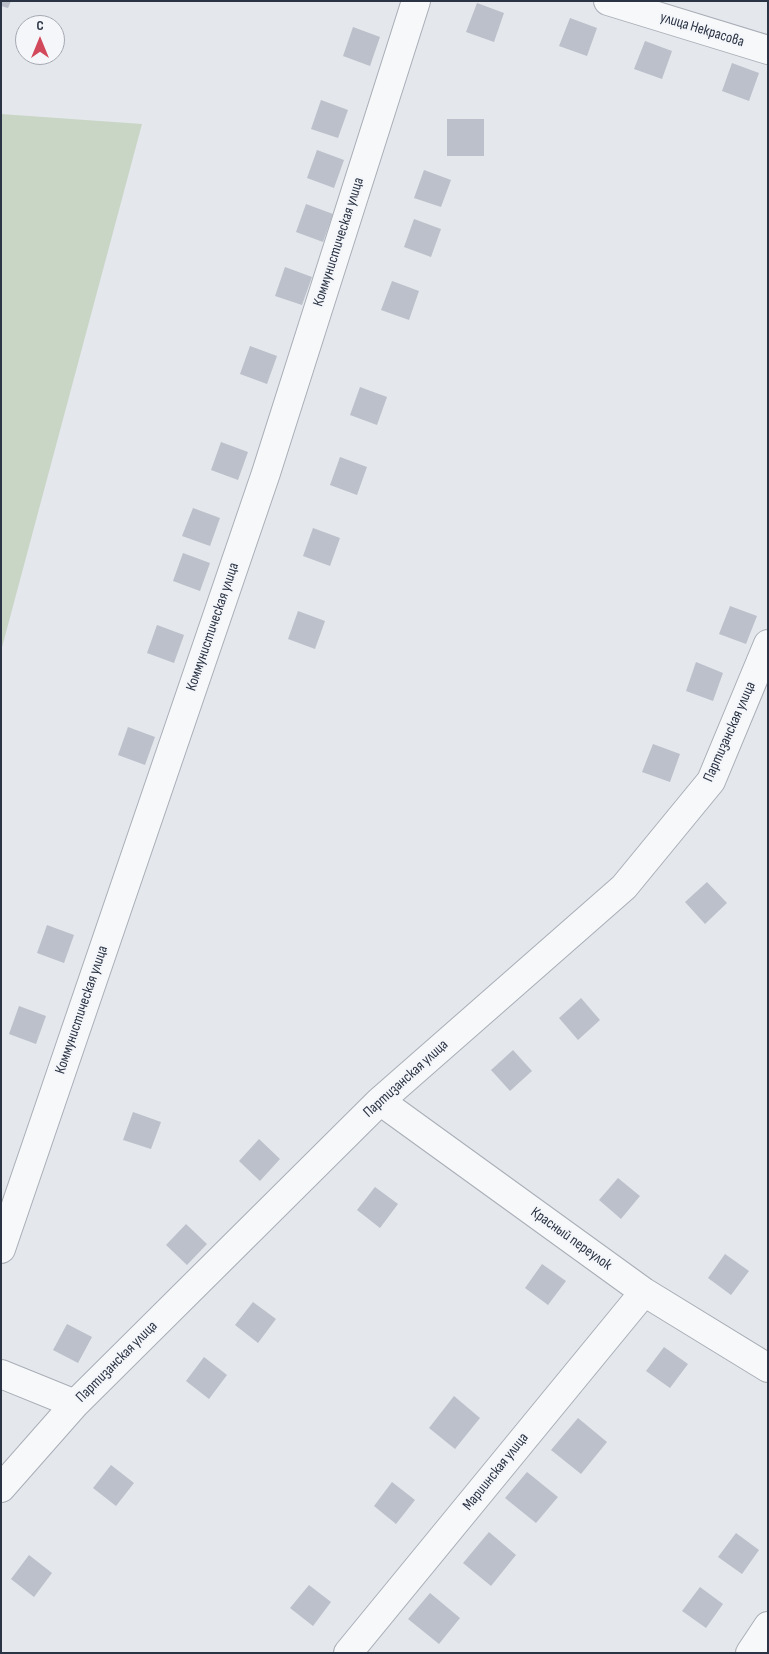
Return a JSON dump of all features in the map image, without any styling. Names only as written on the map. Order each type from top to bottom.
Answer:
[{"type":"street","name":"Коммунистическая улица","points":[[1,1249],[266,473],[416,1]]},
{"type":"street","name":"улица Некрасова","points":[[608,1],[768,50]]},
{"type":"street","name":"Партизанская улица","points":[[1,1488],[74,1404],[380,1101],[624,888],[711,781],[768,644]]},
{"type":"street","name":"Красный переулок","points":[[380,1101],[644,1292],[768,1368]]},
{"type":"street","name":"Мариинская улица","points":[[348,1653],[644,1292]]},
{"type":"street","points":[[1,1374],[74,1404]]},
{"type":"street","points":[[750,1653],[768,1626]]},
{"type":"green space","points":[[1,114],[142,124],[1,651]]},
{"type":"building","points":[[1,1],[11,1],[8,8],[1,6]]},
{"type":"building","points":[[477,3],[504,13],[494,42],[466,32]]},
{"type":"building","points":[[570,18],[597,28],[587,56],[559,46]]},
{"type":"building","points":[[353,27],[380,37],[370,66],[343,56]]},
{"type":"building","points":[[645,41],[672,51],[662,79],[634,69]]},
{"type":"building","points":[[732,63],[759,73],[749,101],[722,91]]},
{"type":"building","points":[[321,100],[348,110],[338,138],[311,129]]},
{"type":"building","points":[[447,119],[484,119],[484,156],[447,156]]},
{"type":"building","points":[[317,150],[344,160],[334,188],[307,178]]},
{"type":"building","points":[[424,170],[451,180],[441,207],[414,198]]},
{"type":"building","points":[[306,204],[333,214],[323,242],[296,232]]},
{"type":"building","points":[[414,219],[441,229],[431,257],[404,247]]},
{"type":"building","points":[[285,267],[312,277],[302,305],[275,296]]},
{"type":"building","points":[[392,281],[419,291],[409,320],[381,310]]},
{"type":"building","points":[[250,346],[277,356],[267,384],[240,374]]},
{"type":"building","points":[[360,387],[387,397],[377,425],[350,415]]},
{"type":"building","points":[[221,442],[248,452],[238,480],[211,470]]},
{"type":"building","points":[[340,457],[367,467],[357,495],[330,485]]},
{"type":"building","points":[[193,508],[220,518],[210,546],[182,536]]},
{"type":"building","points":[[313,528],[340,538],[330,566],[303,556]]},
{"type":"building","points":[[183,553],[210,563],[200,591],[173,581]]},
{"type":"building","points":[[730,606],[757,616],[746,644],[719,634]]},
{"type":"building","points":[[298,611],[325,621],[315,649],[288,639]]},
{"type":"building","points":[[157,625],[184,635],[174,663],[147,653]]},
{"type":"building","points":[[696,662],[723,673],[713,701],[686,691]]},
{"type":"building","points":[[128,727],[155,737],[145,765],[118,755]]},
{"type":"building","points":[[653,744],[680,754],[670,782],[642,772]]},
{"type":"building","points":[[707,882],[727,903],[705,924],[685,902]]},
{"type":"building","points":[[47,925],[74,935],[64,963],[37,953]]},
{"type":"building","points":[[581,998],[600,1020],[578,1040],[559,1018]]},
{"type":"building","points":[[19,1006],[46,1016],[36,1044],[9,1034]]},
{"type":"building","points":[[513,1050],[532,1071],[510,1091],[491,1070]]},
{"type":"building","points":[[133,1112],[161,1122],[151,1149],[123,1140]]},
{"type":"building","points":[[259,1139],[280,1159],[260,1181],[239,1161]]},
{"type":"building","points":[[618,1178],[640,1196],[621,1219],[599,1200]]},
{"type":"building","points":[[375,1187],[398,1204],[380,1228],[357,1210]]},
{"type":"building","points":[[186,1224],[207,1244],[187,1265],[166,1245]]},
{"type":"building","points":[[725,1254],[749,1271],[731,1295],[708,1278]]},
{"type":"building","points":[[542,1264],[566,1281],[548,1305],[525,1288]]},
{"type":"building","points":[[253,1302],[276,1319],[258,1343],[235,1325]]},
{"type":"building","points":[[67,1324],[92,1337],[78,1363],[53,1350]]},
{"type":"building","points":[[664,1347],[688,1364],[670,1388],[646,1371]]},
{"type":"building","points":[[204,1357],[227,1375],[209,1399],[186,1381]]},
{"type":"building","points":[[454,1396],[480,1418],[455,1449],[429,1428]]},
{"type":"building","points":[[578,1418],[607,1442],[581,1474],[551,1450]]},
{"type":"building","points":[[111,1465],[134,1483],[116,1506],[93,1488]]},
{"type":"building","points":[[527,1472],[558,1497],[536,1523],[505,1498]]},
{"type":"building","points":[[392,1482],[415,1500],[396,1524],[374,1506]]},
{"type":"building","points":[[489,1532],[516,1555],[491,1586],[463,1563]]},
{"type":"building","points":[[736,1533],[759,1550],[742,1574],[718,1557]]},
{"type":"building","points":[[29,1555],[52,1573],[34,1597],[11,1579]]},
{"type":"building","points":[[309,1585],[331,1602],[313,1626],[290,1608]]},
{"type":"building","points":[[700,1587],[723,1604],[706,1628],[682,1611]]},
{"type":"building","points":[[430,1593],[460,1618],[439,1644],[408,1619]]}]
